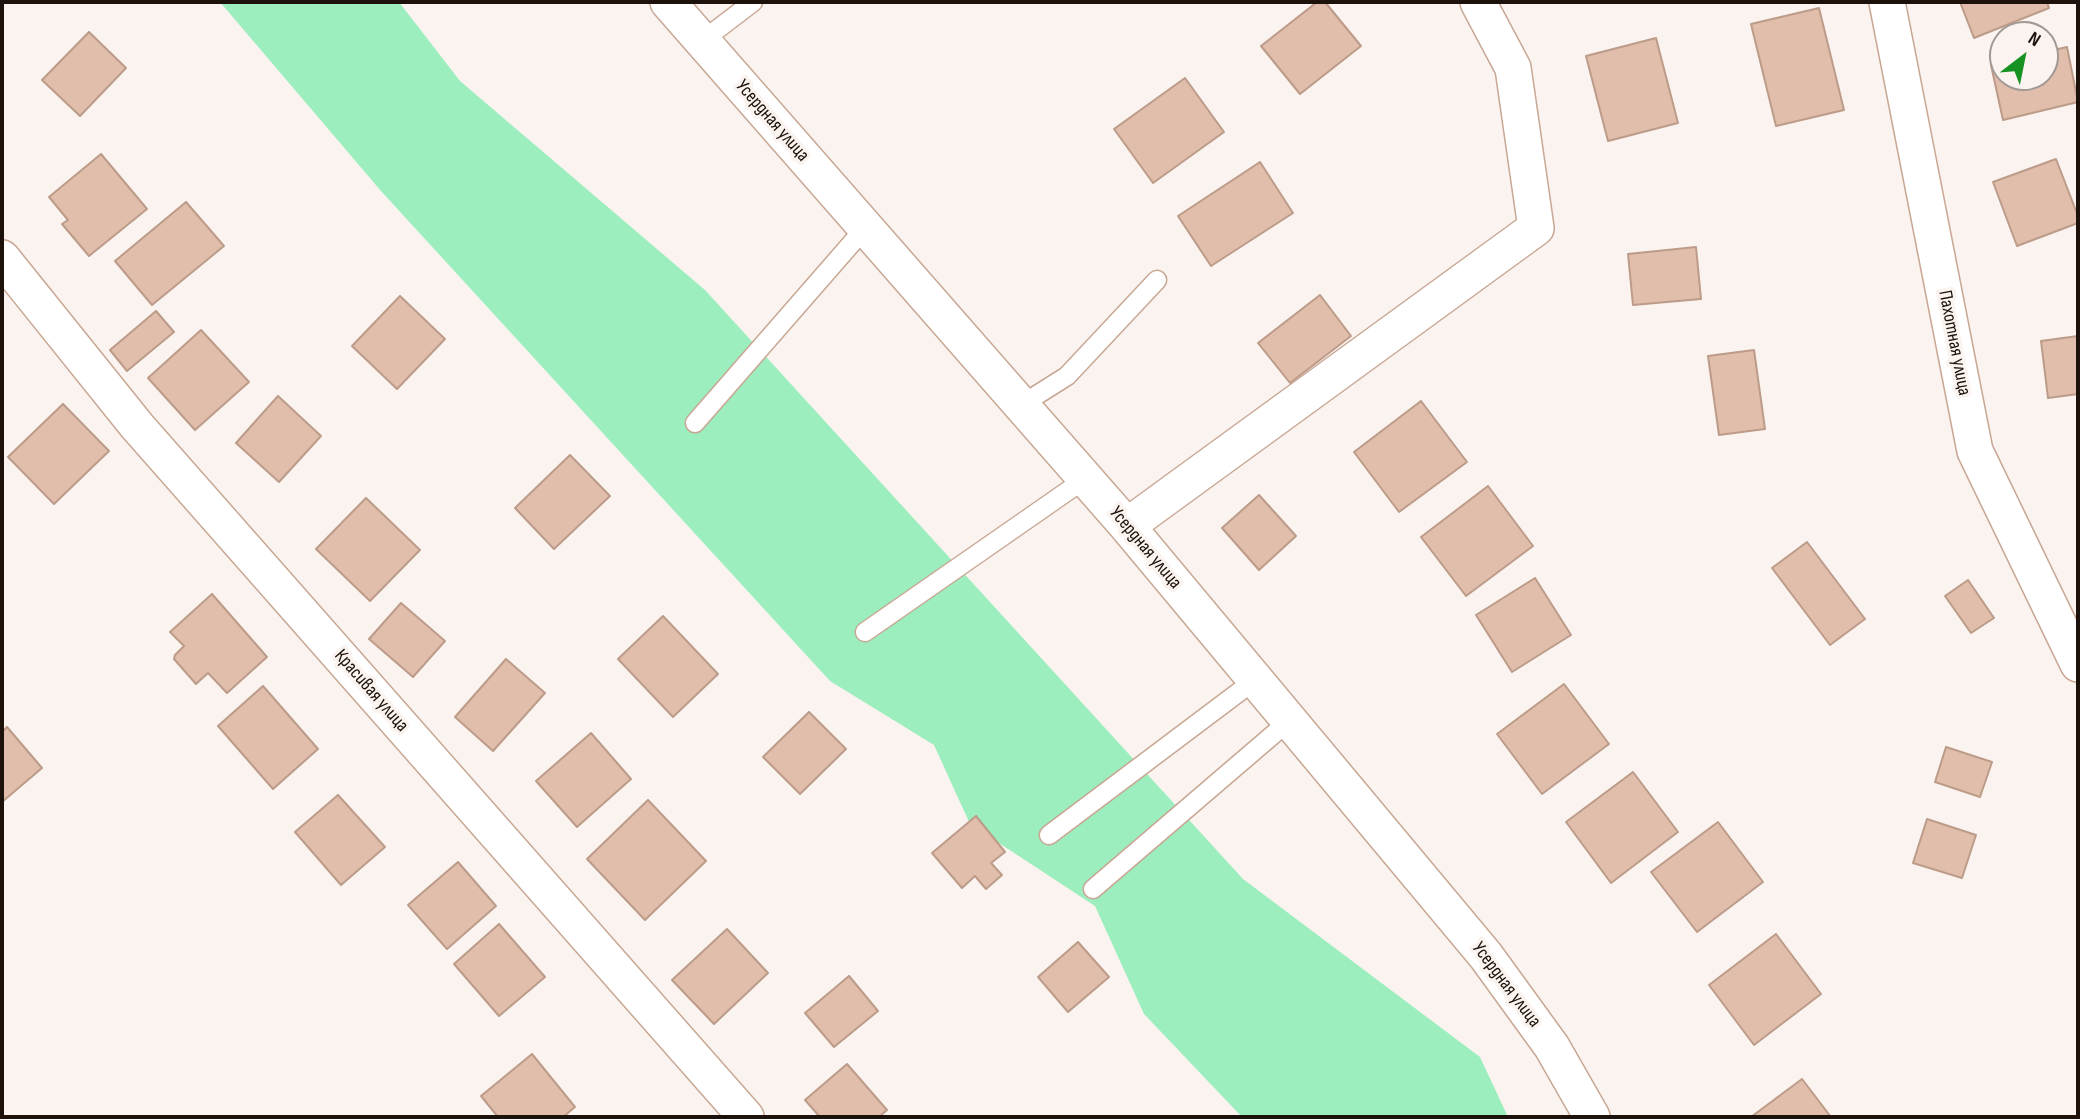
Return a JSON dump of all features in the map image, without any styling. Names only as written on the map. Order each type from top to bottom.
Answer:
[{"type":"street","name":"Усердная улица","points":[[668,2],[1127,526],[1486,957],[1552,1047],[1592,1117]]},
{"type":"street","points":[[1127,526],[1536,228],[1513,68],[1478,2]]},
{"type":"street","name":"Пахотная улица","points":[[1887,2],[1975,452],[2078,664]]},
{"type":"street","name":"Красивая улица","points":[[2,258],[146,436],[746,1117]]},
{"type":"lane","points":[[702,41],[753,2]]},
{"type":"lane","points":[[695,423],[865,228]]},
{"type":"lane","points":[[1021,405],[1067,376],[1157,280]]},
{"type":"lane","points":[[865,632],[1085,478]]},
{"type":"lane","points":[[1049,835],[1255,680]]},
{"type":"lane","points":[[1093,889],[1289,721]]},
{"type":"green space","points":[[220,2],[399,2],[460,81],[705,290],[1243,879],[1480,1057],[1508,1117],[1242,1117],[1144,1014],[1095,906],[970,824],[934,745],[830,681],[381,191]]},
{"type":"building","points":[[1317,2],[1325,2],[1361,46],[1300,94],[1261,46]]},
{"type":"building","points":[[1960,2],[2047,2],[2049,8],[2016,21],[1989,21],[1989,32],[1974,38]]},
{"type":"building","points":[[1819,8],[1844,110],[1776,126],[1751,24]]},
{"type":"building","points":[[89,32],[126,68],[80,116],[42,80]]},
{"type":"building","points":[[1656,38],[1678,123],[1608,141],[1586,56]]},
{"type":"building","points":[[2067,47],[2078,102],[2003,120],[1997,91],[2059,91],[2059,49]]},
{"type":"building","points":[[1185,78],[1224,132],[1153,183],[1114,129]]},
{"type":"building","points":[[101,154],[147,209],[89,256],[62,224],[68,220],[49,197]]},
{"type":"building","points":[[2056,159],[2078,216],[2078,223],[2017,246],[1993,182]]},
{"type":"building","points":[[1260,162],[1293,213],[1211,266],[1178,216]]},
{"type":"building","points":[[186,202],[224,246],[152,305],[115,261]]},
{"type":"building","points":[[1696,247],[1701,299],[1633,305],[1628,254]]},
{"type":"building","points":[[1320,295],[1351,336],[1290,383],[1258,343]]},
{"type":"building","points":[[400,296],[445,339],[397,389],[352,346]]},
{"type":"building","points":[[156,311],[174,332],[127,371],[110,350]]},
{"type":"building","points":[[201,330],[249,382],[195,430],[148,378]]},
{"type":"building","points":[[2078,336],[2078,394],[2048,398],[2041,341]]},
{"type":"building","points":[[1754,350],[1765,429],[1719,435],[1708,356]]},
{"type":"building","points":[[278,396],[321,436],[279,482],[236,443]]},
{"type":"building","points":[[1421,401],[1467,462],[1399,512],[1354,452]]},
{"type":"building","points":[[63,404],[109,451],[54,504],[8,457]]},
{"type":"building","points":[[570,455],[610,496],[554,549],[515,508]]},
{"type":"building","points":[[1488,486],[1533,546],[1466,596],[1421,537]]},
{"type":"building","points":[[1259,495],[1296,536],[1259,570],[1222,528]]},
{"type":"building","points":[[366,498],[420,550],[370,601],[316,549]]},
{"type":"building","points":[[1807,542],[1865,619],[1830,645],[1772,568]]},
{"type":"building","points":[[1535,578],[1571,635],[1512,672],[1476,615]]},
{"type":"building","points":[[1968,580],[1994,618],[1971,633],[1945,596]]},
{"type":"building","points":[[212,594],[267,657],[227,693],[208,673],[196,684],[174,659],[184,646],[170,632]]},
{"type":"building","points":[[401,603],[445,641],[413,677],[369,639]]},
{"type":"building","points":[[663,616],[718,674],[673,717],[618,659]]},
{"type":"building","points":[[506,659],[545,693],[493,751],[455,717]]},
{"type":"building","points":[[1564,684],[1609,744],[1542,794],[1497,734]]},
{"type":"building","points":[[263,686],[318,749],[273,789],[218,726]]},
{"type":"building","points":[[809,712],[846,749],[800,794],[763,757]]},
{"type":"building","points":[[7,727],[42,768],[2,802],[2,732]]},
{"type":"building","points":[[591,733],[631,779],[577,827],[536,781]]},
{"type":"building","points":[[1946,747],[1992,762],[1980,797],[1935,782]]},
{"type":"building","points":[[1633,772],[1678,832],[1611,883],[1566,822]]},
{"type":"building","points":[[338,795],[385,847],[341,885],[295,832]]},
{"type":"building","points":[[648,800],[706,861],[645,920],[587,859]]},
{"type":"building","points":[[976,816],[1005,852],[991,863],[1002,875],[986,889],[975,876],[962,888],[932,853]]},
{"type":"building","points":[[1927,819],[1976,835],[1962,878],[1913,863]]},
{"type":"building","points":[[1718,822],[1763,882],[1697,932],[1651,872]]},
{"type":"building","points":[[458,862],[496,906],[447,949],[408,905]]},
{"type":"building","points":[[499,924],[545,977],[499,1016],[454,964]]},
{"type":"building","points":[[727,929],[768,973],[714,1024],[672,980]]},
{"type":"building","points":[[1776,934],[1821,994],[1754,1045],[1709,985]]},
{"type":"building","points":[[1078,942],[1109,977],[1068,1012],[1038,977]]},
{"type":"building","points":[[849,976],[878,1011],[834,1047],[805,1013]]},
{"type":"building","points":[[532,1054],[575,1107],[563,1117],[498,1117],[481,1096]]},
{"type":"building","points":[[847,1064],[887,1110],[879,1117],[820,1117],[805,1100]]},
{"type":"building","points":[[1802,1079],[1831,1117],[1751,1117]]}]
